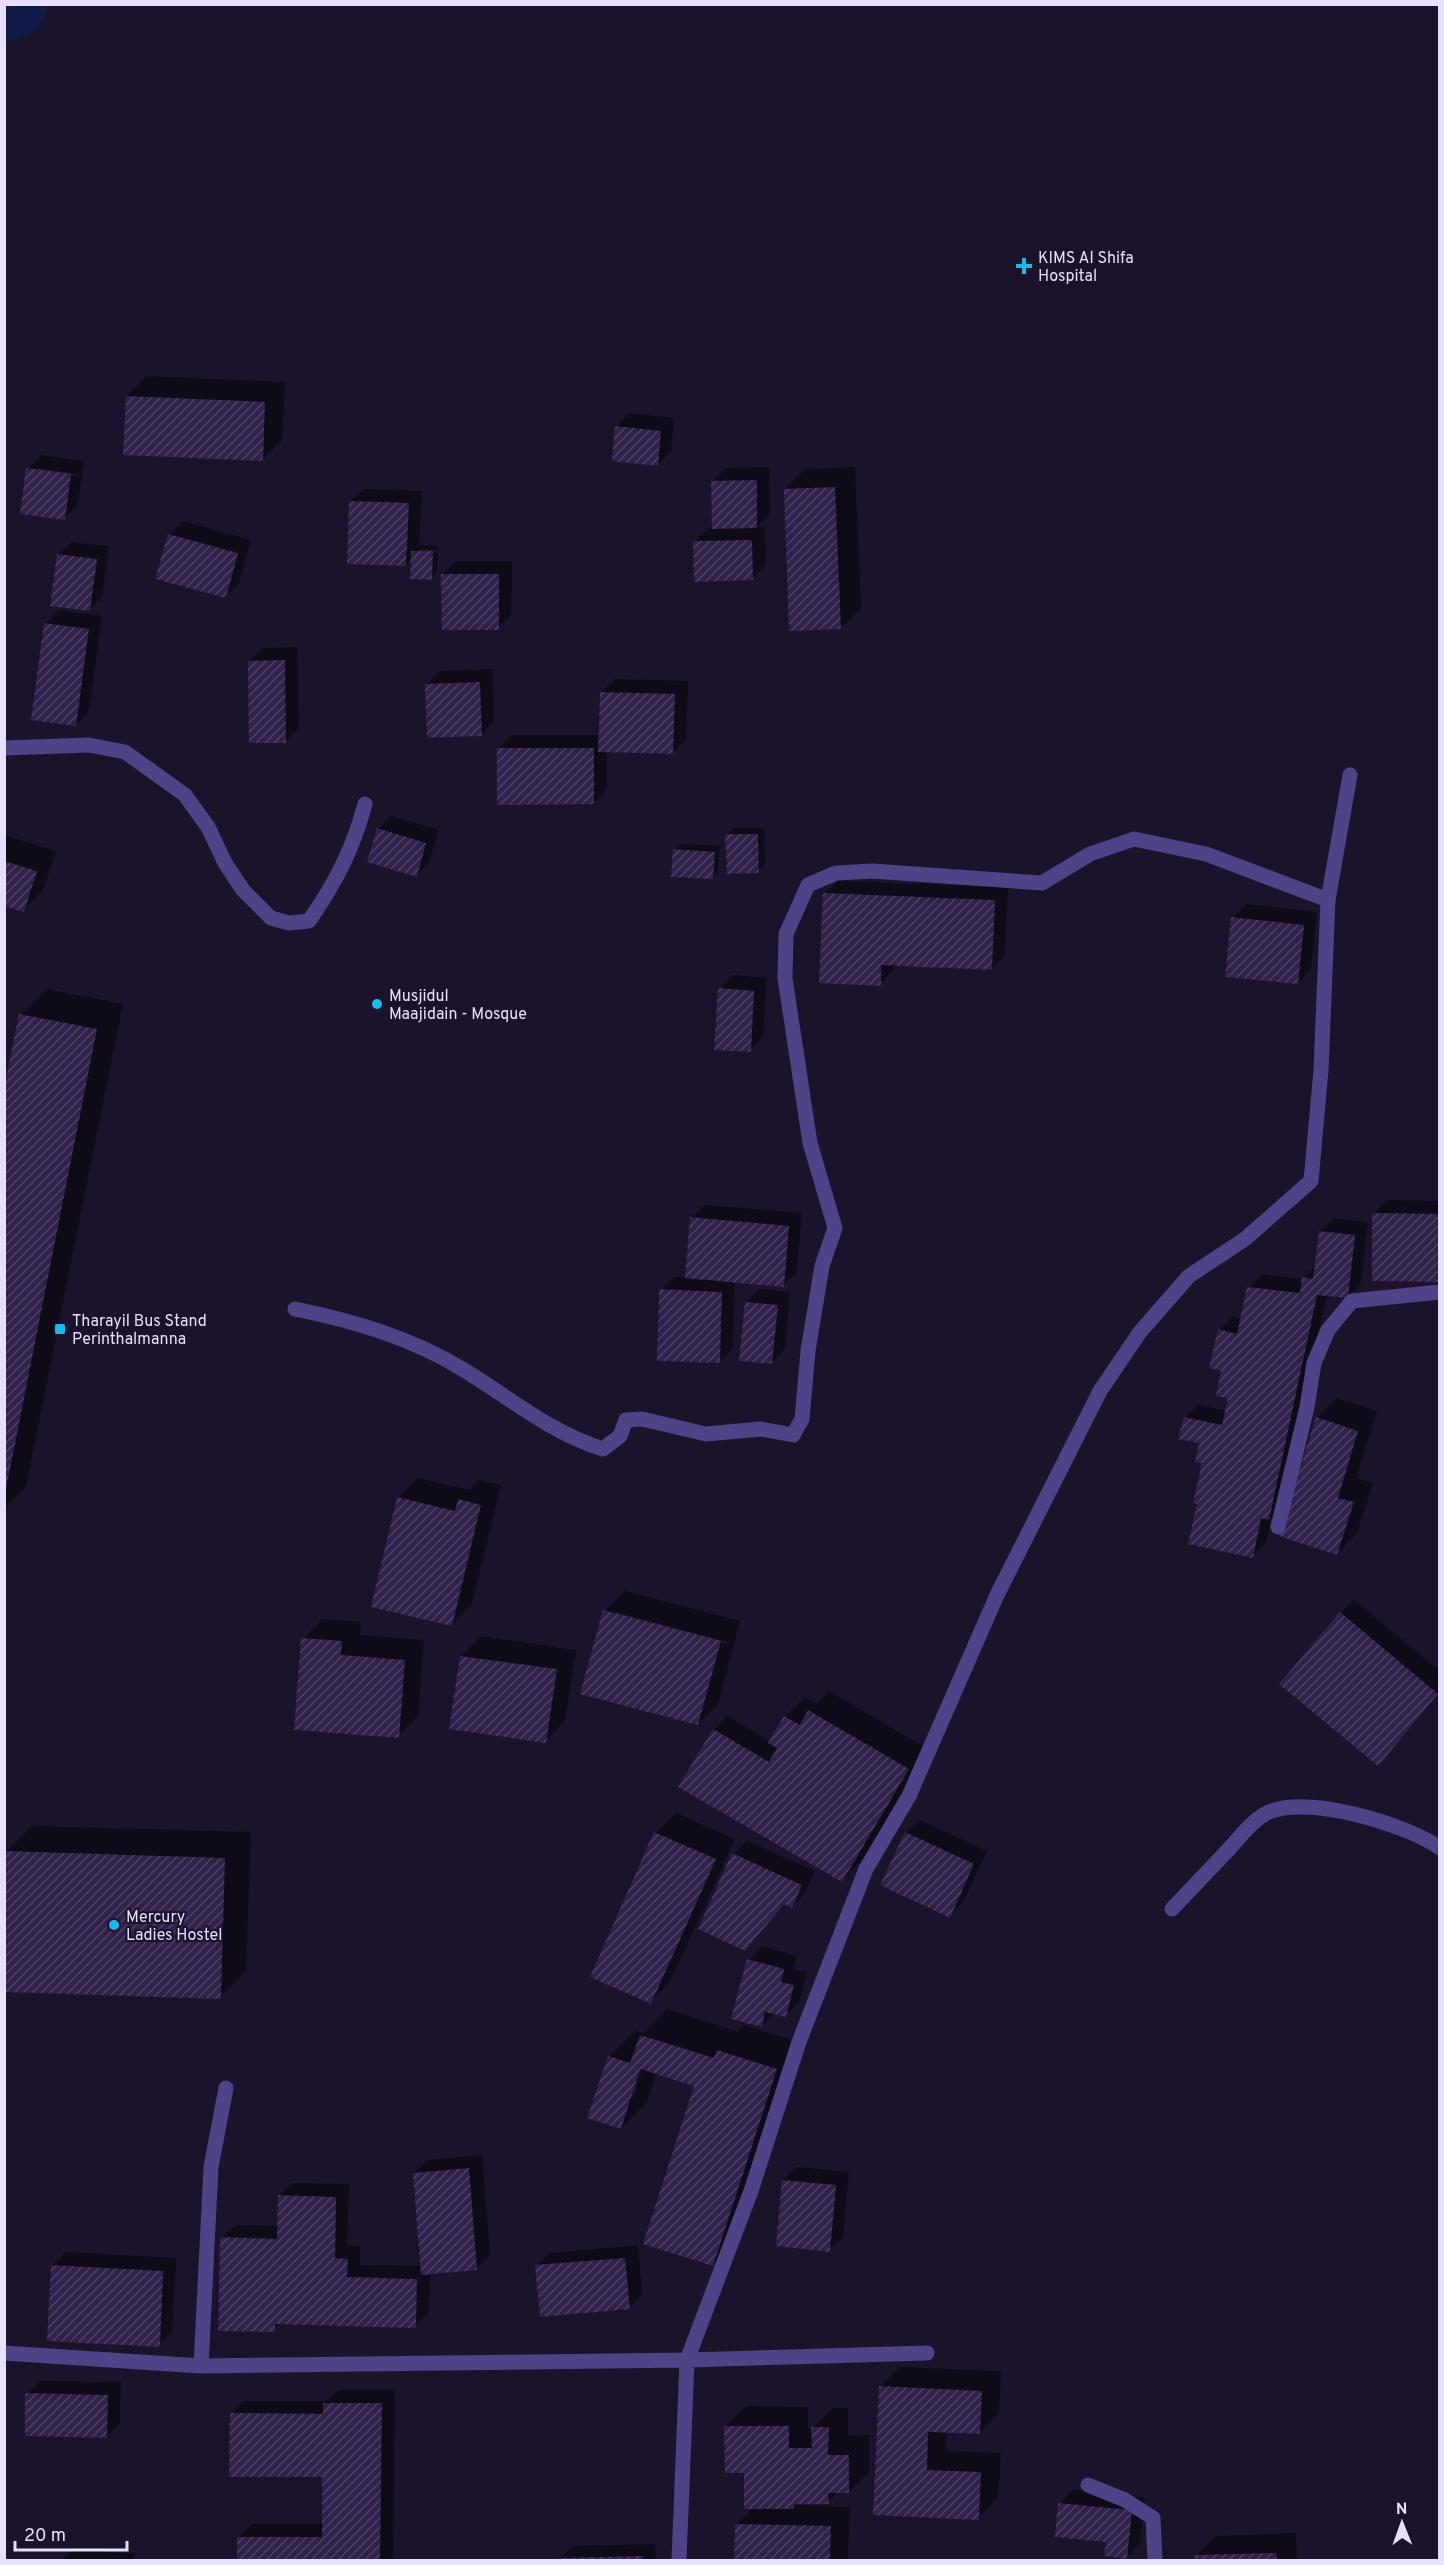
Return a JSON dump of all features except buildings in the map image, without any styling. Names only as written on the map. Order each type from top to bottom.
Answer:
[{"type":"street","points":[[4,748],[89,745],[125,752],[185,795],[208,827],[225,863],[243,890],[271,918],[289,923],[309,921],[330,891],[352,850],[365,804]]},
{"type":"street","points":[[679,2560],[687,2360],[751,2191],[799,2042],[866,1869],[909,1796],[997,1595],[1100,1391],[1140,1332],[1189,1276],[1245,1239],[1311,1181],[1322,1070],[1328,900],[1350,776]]},
{"type":"street","points":[[295,1309],[343,1319],[394,1335],[462,1368],[536,1419],[582,1443],[603,1449],[620,1436],[626,1420],[642,1419],[706,1434],[761,1429],[793,1435],[802,1419],[808,1351],[822,1266],[835,1228],[810,1143],[785,978],[786,934],[808,885],[836,873],[872,871],[1042,883],[1090,854],[1134,839],[1206,854],[1328,900]]},
{"type":"street","points":[[1278,1527],[1307,1407],[1314,1363],[1328,1330],[1352,1301],[1440,1292]]},
{"type":"street","points":[[1173,1909],[1248,1829],[1265,1814],[1289,1806],[1361,1816],[1400,1828],[1440,1848]]},
{"type":"street","points":[[201,2366],[211,2167],[226,2088]]},
{"type":"street","points":[[4,2353],[201,2366],[687,2360],[927,2353]]},
{"type":"street","points":[[1088,2485],[1125,2500],[1153,2518],[1155,2560]]},
{"type":"waterway","points":[[4,7],[13,4]]},
{"type":"place","name":"KIMS Al Shifa Hospital","points":[[1024,266]]},
{"type":"place","name":"Musjidul Maajidain - Mosque","points":[[377,1004]]},
{"type":"place","name":"Tharayil Bus Stand Perinthalmanna","points":[[60,1329]]},
{"type":"place","name":"Mercury Ladies Hostel","points":[[114,1925]]}]
